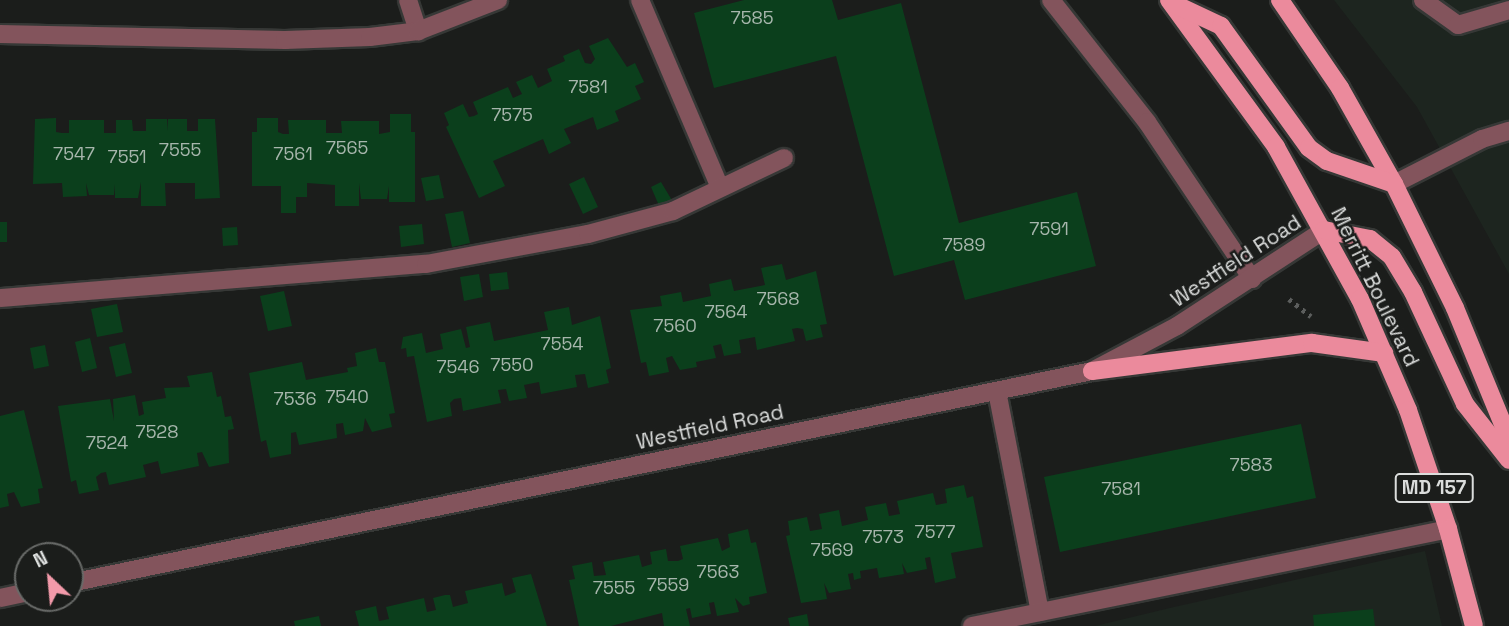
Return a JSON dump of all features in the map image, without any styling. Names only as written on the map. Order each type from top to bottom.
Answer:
[{"type":"main road","points":[[1280,0],[1340,88],[1394,184],[1455,308],[1509,439]]},
{"type":"main road","points":[[1169,1],[1221,26],[1309,148],[1338,166],[1394,184]]},
{"type":"main road","name":"Merritt Boulevard","points":[[1169,1],[1276,147],[1324,230],[1384,352],[1448,529],[1474,626]]},
{"type":"main road","points":[[1324,230],[1370,239],[1392,257],[1413,292],[1465,404],[1509,460]]},
{"type":"main road","points":[[1093,371],[1312,343],[1384,352]]},
{"type":"street","points":[[408,0],[418,31]]},
{"type":"street","points":[[0,34],[285,40],[418,31],[498,0]]},
{"type":"street","points":[[640,0],[720,188]]},
{"type":"street","points":[[1051,0],[1147,122],[1252,279]]},
{"type":"street","points":[[1423,0],[1458,26],[1509,9]]},
{"type":"street","points":[[1394,184],[1482,139],[1509,131]]},
{"type":"street","points":[[0,298],[426,264],[600,231],[673,211],[784,158]]},
{"type":"street","name":"Westfield Road","points":[[84,580],[1093,371],[1252,279],[1324,230]]},
{"type":"street","points":[[997,391],[1040,612]]},
{"type":"street","points":[[972,626],[1448,529]]},
{"type":"path","points":[[1289,299],[1317,321]]},
{"type":"shaded area","points":[[1334,0],[1509,0],[1509,274],[1417,107]]},
{"type":"shaded area","points":[[1425,551],[1442,626],[1095,626],[1174,607]]},
{"type":"building","points":[[744,0],[832,0],[838,20],[901,3],[959,223],[1077,192],[1096,266],[965,300],[954,260],[894,276],[836,56],[714,88],[694,13]]},
{"type":"building","points":[[608,38],[627,67],[635,63],[644,82],[635,86],[641,99],[615,111],[619,121],[597,130],[593,117],[564,129],[571,143],[549,154],[543,139],[493,161],[505,186],[479,198],[446,127],[449,125],[444,113],[463,104],[469,117],[474,116],[478,114],[473,102],[508,87],[513,98],[522,94],[516,82],[532,75],[538,88],[552,81],[547,69],[565,61],[563,56],[579,49],[585,63],[591,64],[595,59],[589,46]]},
{"type":"building","points":[[390,114],[411,114],[411,132],[415,132],[415,202],[389,202],[389,186],[387,199],[361,199],[359,183],[359,206],[335,206],[335,185],[307,183],[307,197],[296,197],[296,213],[281,213],[281,186],[252,186],[252,132],[257,132],[257,118],[278,118],[278,132],[283,134],[289,134],[288,120],[326,120],[326,133],[342,133],[341,121],[379,121],[379,134],[390,132]]},
{"type":"building","points":[[56,118],[56,132],[62,133],[69,133],[69,120],[104,120],[104,133],[116,133],[116,120],[132,120],[133,131],[146,131],[146,119],[167,119],[167,131],[168,119],[187,119],[187,131],[198,131],[198,119],[215,119],[220,198],[195,199],[195,183],[165,183],[166,206],[141,206],[141,182],[138,198],[115,198],[115,184],[114,195],[89,195],[86,183],[87,196],[63,197],[62,183],[33,184],[35,119]]},
{"type":"building","points":[[439,175],[444,198],[426,201],[421,178]]},
{"type":"building","points":[[584,177],[598,207],[583,214],[569,184]]},
{"type":"building","points":[[661,182],[673,202],[660,208],[651,187]]},
{"type":"building","points":[[463,211],[470,243],[452,247],[445,214]]},
{"type":"building","points":[[0,222],[7,222],[7,242],[0,242]]},
{"type":"building","points":[[422,224],[424,244],[401,247],[399,226]]},
{"type":"building","points":[[237,227],[238,245],[223,246],[222,228]]},
{"type":"building","points":[[782,264],[786,280],[816,271],[827,324],[820,325],[823,337],[806,341],[803,329],[797,328],[792,329],[795,341],[757,350],[755,337],[739,340],[741,353],[724,356],[721,344],[713,346],[716,358],[696,362],[697,367],[680,370],[672,356],[666,358],[669,372],[649,376],[646,362],[641,363],[630,310],[662,306],[660,296],[681,292],[683,302],[711,296],[709,284],[731,279],[734,291],[765,285],[761,268]]},
{"type":"building","points":[[507,272],[509,289],[491,291],[489,274]]},
{"type":"building","points":[[479,274],[483,297],[464,301],[460,277]]},
{"type":"building","points":[[284,291],[292,326],[268,331],[260,296]]},
{"type":"building","points":[[117,304],[123,332],[97,337],[91,309]]},
{"type":"building","points":[[569,307],[572,325],[600,316],[611,368],[606,370],[609,383],[588,388],[585,374],[575,375],[577,387],[541,394],[539,382],[524,385],[527,398],[509,401],[506,389],[498,390],[501,403],[463,411],[461,398],[454,399],[450,403],[452,416],[427,422],[414,356],[407,357],[406,348],[401,349],[403,337],[422,333],[426,353],[443,349],[440,334],[461,329],[466,348],[470,347],[466,327],[490,322],[494,341],[548,330],[544,312]]},
{"type":"building","points":[[90,338],[97,368],[82,372],[75,342]]},
{"type":"building","points":[[125,343],[132,373],[116,377],[109,347]]},
{"type":"building","points":[[45,345],[49,366],[34,369],[30,348]]},
{"type":"building","points":[[376,348],[379,362],[385,362],[395,413],[389,414],[392,427],[372,432],[365,418],[363,431],[345,435],[343,423],[336,424],[337,438],[299,445],[296,432],[291,433],[291,454],[270,458],[266,440],[261,442],[249,373],[302,362],[306,380],[348,372],[347,368],[357,366],[355,353]]},
{"type":"building","points":[[212,372],[217,397],[221,396],[225,417],[231,416],[234,429],[228,430],[229,463],[209,467],[202,452],[197,453],[199,466],[161,474],[158,461],[143,465],[146,477],[109,485],[106,472],[101,473],[96,477],[99,490],[79,494],[76,480],[71,482],[58,406],[110,399],[114,421],[113,399],[135,395],[139,416],[144,414],[142,402],[166,398],[164,388],[190,387],[187,376]]},
{"type":"building","points":[[24,410],[43,488],[38,489],[40,503],[21,507],[14,492],[7,494],[9,506],[0,508],[0,416]]},
{"type":"building","points":[[1301,424],[1316,498],[1060,552],[1044,477]]},
{"type":"building","points":[[964,485],[967,498],[973,496],[983,547],[951,553],[956,578],[935,583],[930,557],[925,558],[927,569],[907,573],[902,563],[904,574],[879,578],[877,568],[860,571],[861,578],[854,580],[853,573],[848,574],[851,589],[829,593],[824,583],[827,599],[801,603],[786,536],[790,535],[788,521],[807,517],[810,531],[822,529],[819,514],[839,510],[842,526],[868,520],[865,507],[886,503],[889,516],[900,514],[897,501],[933,493],[936,505],[947,503],[945,489]]},
{"type":"building","points":[[748,529],[751,543],[756,542],[767,593],[749,597],[750,604],[743,606],[735,598],[739,612],[717,616],[714,602],[709,603],[711,614],[692,618],[690,608],[686,609],[690,626],[664,626],[662,613],[611,626],[579,626],[569,580],[575,579],[572,566],[592,562],[594,576],[606,575],[603,562],[639,555],[642,567],[652,564],[650,552],[666,549],[668,561],[678,561],[683,559],[680,546],[718,538],[722,551],[730,547],[728,534]]},
{"type":"building","points":[[531,574],[547,626],[359,626],[355,611],[376,606],[379,621],[389,619],[386,607],[424,598],[427,612],[436,610],[433,598],[445,595],[450,595],[453,607],[468,603],[465,591],[502,583],[505,596],[516,592],[512,578]]},
{"type":"building","points":[[1373,609],[1375,626],[1314,626],[1313,615]]},
{"type":"building","points":[[807,614],[809,626],[790,626],[788,618]]},
{"type":"building","points":[[319,616],[321,626],[295,626],[294,621]]}]
